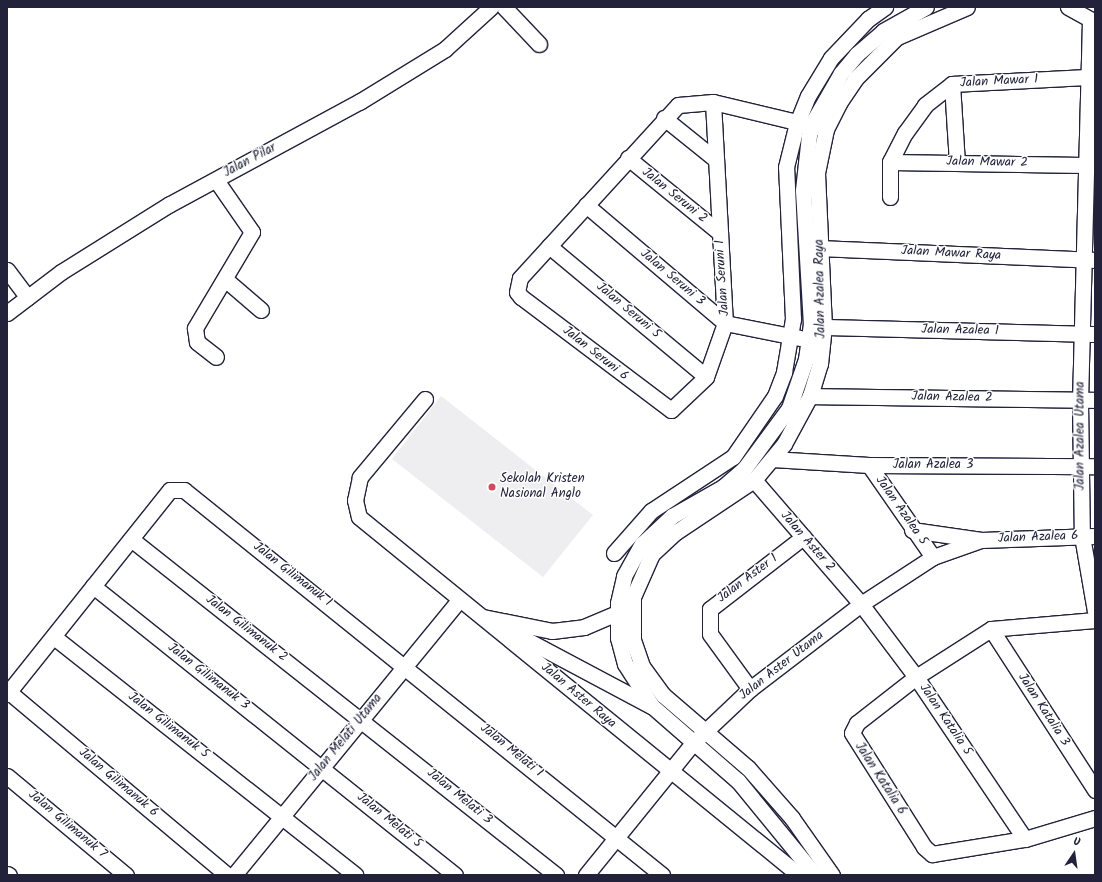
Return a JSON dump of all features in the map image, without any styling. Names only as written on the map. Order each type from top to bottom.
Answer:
[{"type":"street","points":[[504,7],[539,44]]},
{"type":"street","points":[[635,554],[617,548],[651,511],[733,457],[775,396],[792,336],[786,167],[804,125],[808,96],[831,58],[868,18],[885,7]]},
{"type":"street","name":"Jalan Azalea Raya","points":[[693,743],[652,706],[625,664],[618,638],[617,613],[620,590],[635,554],[672,516],[723,487],[744,469],[790,408],[806,359],[809,339],[803,190],[804,125],[841,73],[857,54],[883,31],[926,7]]},
{"type":"street","name":"Jalan Azalea Raya","points":[[706,732],[663,695],[642,666],[633,640],[633,597],[652,554],[676,532],[754,480],[772,459],[810,396],[820,364],[824,327],[817,173],[826,129],[855,79],[882,49],[915,27],[967,7]]},
{"type":"street","points":[[1068,7],[1093,21]]},
{"type":"street","name":"Jalan Pilar","points":[[7,313],[27,297],[81,260],[216,180],[372,94],[444,49],[483,10]]},
{"type":"street","name":"Jalan Azalea Utama","points":[[1093,21],[1086,77],[1084,165],[1088,260],[1088,536],[1095,611]]},
{"type":"street","name":"Jalan Mawar 1","points":[[890,197],[890,162],[914,119],[952,84],[1086,77]]},
{"type":"street","points":[[952,84],[956,163]]},
{"type":"street","points":[[550,246],[664,118],[678,105],[713,102],[804,125],[826,129]]},
{"type":"street","name":"Jalan Seruni 1","points":[[677,407],[706,377],[726,323],[715,159],[713,102]]},
{"type":"street","points":[[664,118],[715,159]]},
{"type":"street","name":"Jalan Seruni 2","points":[[628,158],[720,233]]},
{"type":"street","name":"Jalan Mawar 2","points":[[890,162],[1084,165]]},
{"type":"street","points":[[216,180],[252,232],[226,280],[195,328],[197,342],[216,357]]},
{"type":"street","name":"Jalan Seruni 3","points":[[586,205],[726,323],[809,339]]},
{"type":"street","name":"Jalan Seruni 6","points":[[550,246],[520,278],[517,292],[665,408],[677,407]]},
{"type":"street","name":"Jalan Seruni 5","points":[[550,246],[706,377]]},
{"type":"street","name":"Jalan Mawar Raya","points":[[820,248],[1088,260]]},
{"type":"street","points":[[7,270],[27,297]]},
{"type":"street","points":[[226,280],[261,310]]},
{"type":"street","name":"Jalan Azalea 1","points":[[824,327],[1088,334]]},
{"type":"street","name":"Jalan Azalea 2","points":[[810,396],[1088,400]]},
{"type":"street","name":"Jalan Aster Raya","points":[[425,399],[360,476],[355,500],[359,517],[459,600],[482,616],[670,772],[799,875]]},
{"type":"street","points":[[733,457],[744,469]]},
{"type":"street","name":"Jalan Azalea 3","points":[[772,459],[869,465],[1088,466]]},
{"type":"street","name":"Jalan Azalea 5","points":[[869,465],[912,530],[933,557]]},
{"type":"street","name":"Jalan Aster 2","points":[[754,480],[861,604]]},
{"type":"street","name":"Jalan Gilimanuk 1","points":[[131,539],[170,490],[184,490],[406,666]]},
{"type":"street","name":"Jalan Azalea 6","points":[[912,530],[980,540],[1088,536]]},
{"type":"street","name":"Jalan Aster 1","points":[[750,689],[710,634],[710,608],[803,537]]},
{"type":"street","points":[[8,693],[131,539]]},
{"type":"street","name":"Jalan Gilimanuk 2","points":[[131,539],[361,720]]},
{"type":"street","name":"Jalan Azalea 6","points":[[861,604],[933,557],[980,540]]},
{"type":"street","name":"Jalan Gilimanuk 3","points":[[93,586],[322,768]]},
{"type":"street","name":"Jalan Melati Utama","points":[[234,875],[459,600]]},
{"type":"street","name":"Jalan Aster Utama","points":[[693,743],[750,689],[861,604]]},
{"type":"street","name":"Jalan Katalia 5","points":[[861,604],[916,677],[1025,839]]},
{"type":"street","points":[[482,616],[552,631],[584,627],[617,613]]},
{"type":"street","points":[[482,616],[652,706]]},
{"type":"street","points":[[916,677],[991,629],[1095,620]]},
{"type":"street","name":"Jalan Katalia 3","points":[[991,629],[1095,790]]},
{"type":"street","name":"Jalan Gilimanuk 5","points":[[54,636],[355,875]]},
{"type":"street","name":"Jalan Melati 1","points":[[406,666],[662,875]]},
{"type":"street","name":"Jalan Katalia 6","points":[[916,677],[857,723],[852,733],[924,847],[932,854],[1025,839]]},
{"type":"street","name":"Jalan Gilimanuk 6","points":[[8,693],[227,875]]},
{"type":"street","name":"Jalan Melati 3","points":[[361,720],[556,875]]},
{"type":"street","points":[[706,732],[748,768],[792,818],[832,875]]},
{"type":"street","points":[[586,875],[693,743],[738,781],[815,875]]},
{"type":"street","name":"Jalan Melati 5","points":[[322,768],[455,875]]},
{"type":"street","name":"Jalan Gilimanuk 7","points":[[7,776],[126,875]]},
{"type":"street","points":[[1025,839],[1095,818]]},
{"type":"shaded area","name":"Sekolah Kristen Nasional Anglo","points":[[441,396],[593,515],[543,577],[392,459]]},
{"type":"place","name":"Sekolah Kristen Nasional Anglo","points":[[492,487]]}]
